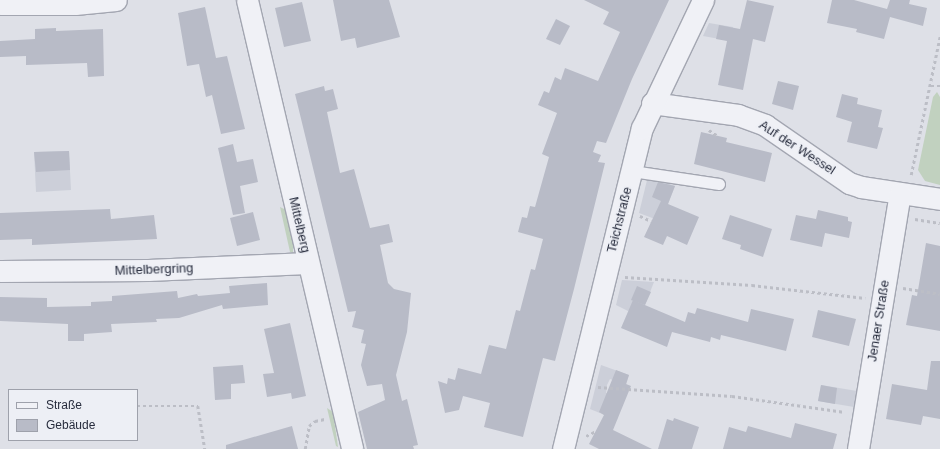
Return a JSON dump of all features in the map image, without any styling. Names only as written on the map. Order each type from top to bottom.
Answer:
[{"type":"street","points":[[0,4],[75,4],[116,0]]},
{"type":"street","name":"Mittelberg","points":[[247,0],[352,449]]},
{"type":"street","name":"Teichstraße","points":[[563,449],[642,128],[652,103],[703,0]]},
{"type":"street","name":"Auf der Wessel","points":[[652,103],[716,111],[752,119],[765,125],[849,182],[900,193],[940,199]]},
{"type":"street","name":"Jenaer Straße","points":[[858,449],[900,193]]},
{"type":"street","name":"Mittelbergring","points":[[0,271],[148,270],[308,264]]},
{"type":"lane","points":[[632,171],[719,184]]},
{"type":"path","points":[[900,193],[913,172],[940,36]]},
{"type":"path","points":[[931,86],[940,86]]},
{"type":"path","points":[[712,133],[718,136]]},
{"type":"path","points":[[896,217],[940,223]]},
{"type":"path","points":[[606,276],[884,293],[940,294]]},
{"type":"path","points":[[579,386],[732,396],[864,415]]},
{"type":"path","points":[[138,406],[198,406],[205,449]]},
{"type":"path","points":[[305,449],[307,433],[312,424],[344,415]]},
{"type":"path","points":[[588,435],[596,431]]},
{"type":"shaded area","points":[[709,23],[733,27],[731,41],[703,36]]},
{"type":"shaded area","points":[[69,151],[71,190],[36,192],[34,152]]},
{"type":"shaded area","points":[[648,176],[675,186],[668,204],[655,219],[639,213]]},
{"type":"shaded area","points":[[622,280],[654,282],[645,305],[628,311],[616,305]]},
{"type":"shaded area","points":[[601,365],[629,375],[626,385],[610,379],[607,385],[606,393],[624,394],[617,420],[590,409]]},
{"type":"shaded area","points":[[821,385],[857,391],[854,407],[818,401]]},
{"type":"green space","points":[[937,92],[940,97],[940,185],[925,181],[918,170],[933,97]]},
{"type":"green space","points":[[280,207],[286,210],[293,240],[293,253],[290,252]]},
{"type":"green space","points":[[327,408],[333,412],[338,447],[336,446]]},
{"type":"building","points":[[333,0],[389,0],[400,37],[357,48],[355,38],[341,41]]},
{"type":"building","points":[[584,0],[669,0],[632,79],[606,143],[597,141],[593,152],[601,155],[598,162],[605,163],[555,361],[543,358],[523,437],[484,427],[490,403],[463,396],[459,410],[445,413],[438,381],[447,384],[448,378],[455,380],[458,368],[481,374],[489,345],[506,349],[516,310],[520,311],[531,269],[535,270],[543,239],[518,232],[522,217],[527,218],[530,206],[535,207],[549,157],[542,154],[557,113],[538,105],[544,91],[549,93],[555,77],[561,80],[565,68],[598,81],[620,32],[603,24],[609,12]]},
{"type":"building","points":[[747,0],[774,6],[765,42],[753,39],[743,90],[718,85],[727,41],[716,39],[719,25],[740,29]]},
{"type":"building","points":[[832,0],[854,0],[887,9],[890,0],[910,0],[909,4],[927,8],[923,26],[890,17],[884,39],[856,32],[857,29],[827,23]]},
{"type":"building","points":[[302,2],[311,41],[284,47],[275,8]]},
{"type":"building","points":[[205,7],[216,58],[227,56],[245,129],[221,134],[212,95],[206,97],[199,64],[187,66],[178,13]]},
{"type":"building","points":[[556,19],[570,26],[560,45],[546,39]]},
{"type":"building","points":[[56,28],[56,31],[103,29],[104,76],[88,77],[87,63],[26,65],[26,56],[0,57],[0,41],[35,39],[35,29]]},
{"type":"building","points":[[778,81],[799,86],[793,110],[772,104]]},
{"type":"building","points":[[324,86],[325,91],[333,89],[338,109],[327,112],[340,173],[354,169],[370,228],[389,224],[393,242],[380,245],[388,283],[394,289],[411,293],[407,332],[396,375],[402,401],[407,399],[418,445],[413,446],[414,449],[367,449],[358,412],[385,400],[382,384],[367,386],[361,365],[366,344],[361,343],[364,330],[352,327],[356,311],[348,312],[295,94]]},
{"type":"building","points":[[842,94],[858,98],[857,104],[882,110],[878,127],[883,128],[877,149],[847,142],[852,122],[836,117]]},
{"type":"building","points":[[701,132],[727,138],[726,142],[772,153],[765,182],[694,164]]},
{"type":"building","points":[[233,144],[237,162],[253,159],[258,182],[240,186],[245,213],[233,215],[218,148]]},
{"type":"building","points":[[69,151],[70,170],[36,172],[34,152]]},
{"type":"building","points":[[658,182],[675,186],[668,204],[699,217],[687,245],[667,236],[663,245],[644,237],[661,201],[652,197]]},
{"type":"building","points":[[110,209],[111,219],[154,215],[157,239],[32,245],[32,239],[0,240],[0,213]]},
{"type":"building","points":[[818,210],[848,217],[848,221],[852,222],[849,238],[825,233],[822,247],[790,240],[796,215],[816,219]]},
{"type":"building","points":[[253,212],[260,240],[237,246],[230,218]]},
{"type":"building","points":[[730,215],[772,229],[763,257],[740,249],[741,245],[722,239]]},
{"type":"building","points":[[926,243],[940,246],[940,331],[906,325],[912,295],[917,296]]},
{"type":"building","points":[[267,283],[268,305],[223,309],[222,305],[179,318],[156,319],[157,322],[111,324],[112,332],[84,334],[84,341],[68,341],[68,324],[0,321],[0,297],[47,298],[47,307],[91,306],[91,302],[112,301],[112,296],[177,291],[178,298],[197,294],[198,296],[230,293],[229,286]]},
{"type":"building","points":[[637,286],[651,292],[645,305],[631,300]]},
{"type":"building","points":[[633,300],[685,322],[688,312],[695,314],[697,308],[748,322],[751,309],[794,319],[786,351],[721,335],[720,340],[711,337],[710,342],[672,332],[667,347],[621,328]]},
{"type":"building","points":[[818,310],[856,319],[849,346],[812,337]]},
{"type":"building","points":[[290,323],[306,396],[292,399],[291,393],[267,397],[263,374],[274,373],[264,329]]},
{"type":"building","points":[[931,361],[940,361],[940,419],[923,416],[921,425],[886,419],[892,384],[927,390]]},
{"type":"building","points":[[243,365],[245,383],[231,384],[231,399],[215,400],[213,367]]},
{"type":"building","points":[[616,370],[629,375],[626,384],[631,386],[613,430],[652,449],[599,449],[589,444],[604,415],[599,412]]},
{"type":"building","points":[[821,385],[837,388],[835,404],[818,401]]},
{"type":"building","points":[[674,418],[699,427],[692,449],[658,449],[667,419],[673,421]]},
{"type":"building","points":[[795,423],[837,434],[833,449],[723,449],[729,427],[746,432],[748,426],[791,438]]},
{"type":"building","points":[[292,426],[298,449],[226,449],[226,445]]}]
